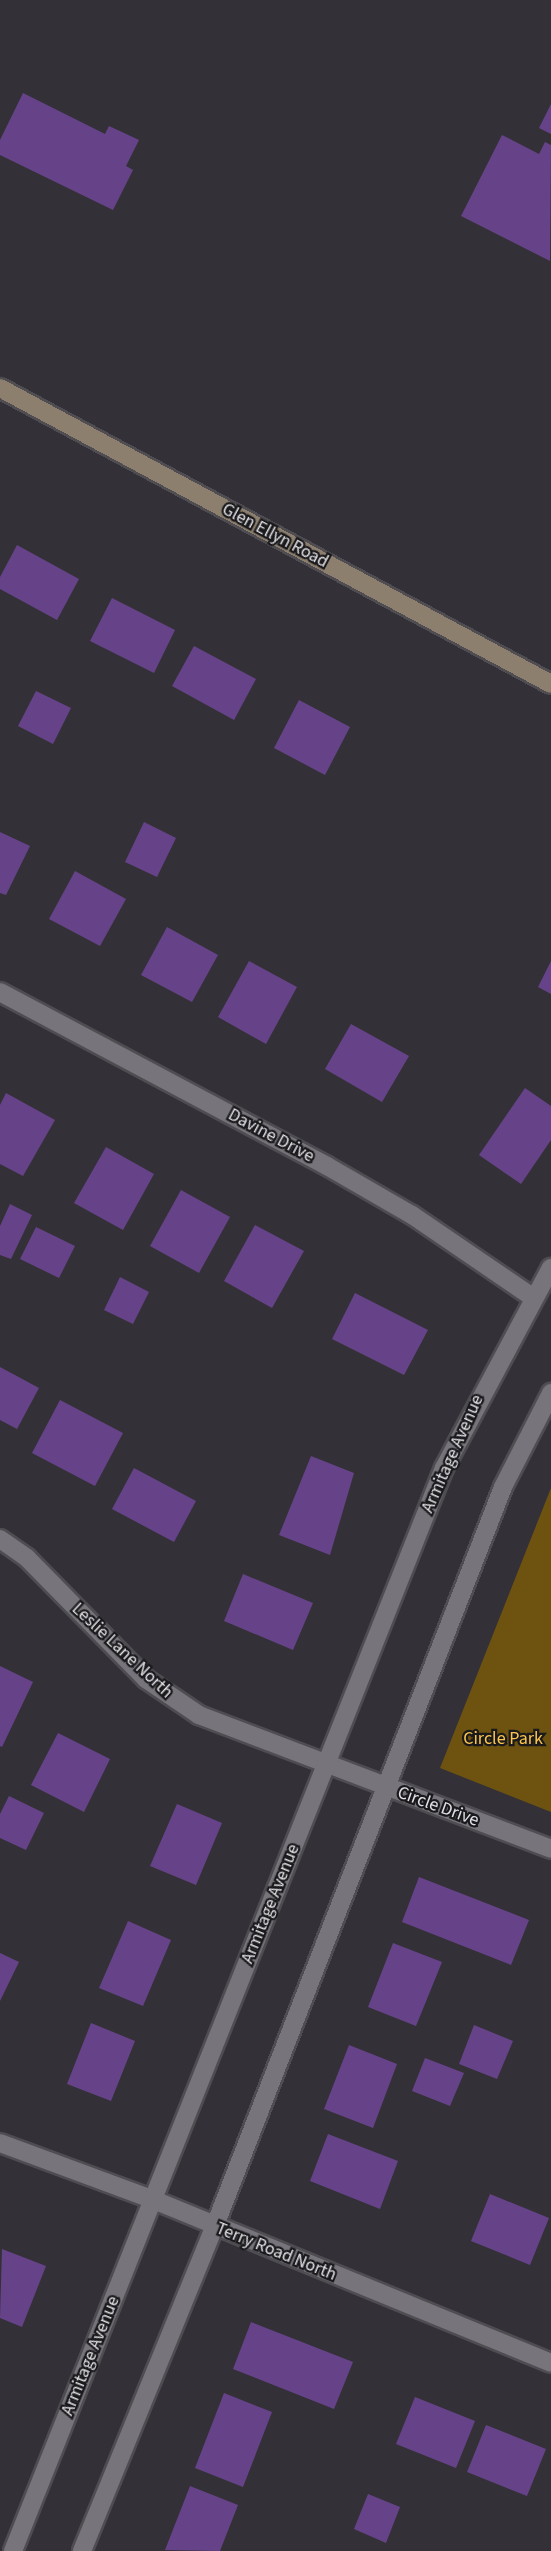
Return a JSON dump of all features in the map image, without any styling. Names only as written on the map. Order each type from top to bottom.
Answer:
[{"type":"street","name":"Glen Ellyn Road","points":[[0,388],[551,684]]},
{"type":"street","name":"Davine Drive","points":[[0,992],[327,1166],[412,1215],[532,1297]]},
{"type":"street","name":"Armitage Avenue","points":[[13,2551],[444,1468],[532,1297],[551,1268]]},
{"type":"street","points":[[82,2551],[214,2228],[381,1788],[503,1487],[551,1393]]},
{"type":"street","name":"Leslie Lane North","points":[[0,1539],[175,1701],[326,1765]]},
{"type":"street","name":"Circle Drive","points":[[326,1765],[381,1788],[418,1796],[551,1849]]},
{"type":"street","name":"Terry Road North","points":[[0,2143],[154,2200],[214,2228],[551,2363]]},
{"type":"green space","name":"Circle Park","points":[[551,1488],[551,1812],[440,1768]]},
{"type":"building","points":[[23,93],[105,134],[109,126],[139,140],[126,166],[133,170],[113,210],[0,155],[0,140]]},
{"type":"building","points":[[551,104],[551,134],[539,128]]},
{"type":"building","points":[[502,135],[539,154],[545,142],[551,145],[550,261],[461,216]]},
{"type":"building","points":[[17,545],[79,579],[57,620],[0,589],[0,577]]},
{"type":"building","points":[[112,598],[175,630],[154,673],[90,641]]},
{"type":"building","points":[[194,646],[256,679],[234,720],[172,686]]},
{"type":"building","points":[[36,691],[71,708],[53,744],[18,726]]},
{"type":"building","points":[[299,700],[350,727],[325,775],[274,748]]},
{"type":"building","points":[[144,822],[176,838],[157,877],[125,862]]},
{"type":"building","points":[[0,832],[30,846],[6,895],[0,893]]},
{"type":"building","points":[[75,871],[126,899],[100,946],[49,919]]},
{"type":"building","points":[[167,927],[218,955],[192,1002],[141,975]]},
{"type":"building","points":[[249,961],[297,987],[266,1044],[218,1017]]},
{"type":"building","points":[[551,961],[551,994],[538,987]]},
{"type":"building","points":[[351,1024],[409,1056],[382,1102],[325,1069]]},
{"type":"building","points":[[525,1088],[551,1106],[551,1140],[521,1184],[479,1155]]},
{"type":"building","points":[[6,1093],[55,1120],[23,1176],[0,1164],[0,1105]]},
{"type":"building","points":[[106,1147],[154,1174],[123,1230],[74,1203]]},
{"type":"building","points":[[181,1190],[230,1217],[199,1273],[150,1246]]},
{"type":"building","points":[[10,1204],[32,1215],[11,1259],[0,1255],[0,1226]]},
{"type":"building","points":[[255,1225],[304,1251],[272,1308],[224,1281]]},
{"type":"building","points":[[36,1227],[75,1246],[59,1278],[20,1259]]},
{"type":"building","points":[[120,1277],[149,1292],[133,1324],[104,1310]]},
{"type":"building","points":[[355,1293],[428,1330],[404,1375],[332,1339]]},
{"type":"building","points":[[0,1367],[39,1388],[17,1429],[0,1420]]},
{"type":"building","points":[[60,1400],[123,1433],[95,1486],[32,1453]]},
{"type":"building","points":[[311,1456],[354,1473],[330,1555],[279,1535]]},
{"type":"building","points":[[134,1468],[196,1501],[174,1542],[112,1509]]},
{"type":"building","points":[[243,1574],[313,1603],[293,1650],[224,1621]]},
{"type":"building","points":[[0,1666],[33,1682],[2,1747],[0,1746]]},
{"type":"building","points":[[58,1733],[110,1759],[84,1812],[31,1785]]},
{"type":"building","points":[[9,1796],[44,1813],[26,1850],[0,1838],[0,1814]]},
{"type":"building","points":[[177,1804],[222,1823],[196,1885],[150,1866]]},
{"type":"building","points":[[419,1877],[529,1920],[511,1965],[402,1922]]},
{"type":"building","points":[[128,1921],[171,1940],[143,2006],[99,1988]]},
{"type":"building","points":[[393,1943],[442,1962],[416,2026],[368,2007]]},
{"type":"building","points":[[0,1953],[19,1962],[0,2001]]},
{"type":"building","points":[[91,2023],[135,2041],[111,2101],[67,2084]]},
{"type":"building","points":[[474,2025],[513,2041],[497,2079],[459,2064]]},
{"type":"building","points":[[349,2045],[397,2064],[373,2128],[324,2109]]},
{"type":"building","points":[[425,2058],[464,2073],[450,2106],[412,2091]]},
{"type":"building","points":[[328,2134],[398,2161],[380,2209],[310,2181]]},
{"type":"building","points":[[490,2194],[549,2218],[530,2265],[471,2241]]},
{"type":"building","points":[[2,2249],[46,2266],[22,2327],[0,2318]]},
{"type":"building","points":[[251,2322],[353,2362],[334,2409],[233,2369]]},
{"type":"building","points":[[224,2393],[272,2412],[243,2487],[195,2468]]},
{"type":"building","points":[[415,2397],[475,2421],[456,2468],[396,2444]]},
{"type":"building","points":[[486,2425],[546,2449],[527,2496],[467,2472]]},
{"type":"building","points":[[190,2486],[238,2505],[220,2551],[165,2550]]},
{"type":"building","points":[[368,2494],[400,2507],[386,2543],[354,2529]]}]
